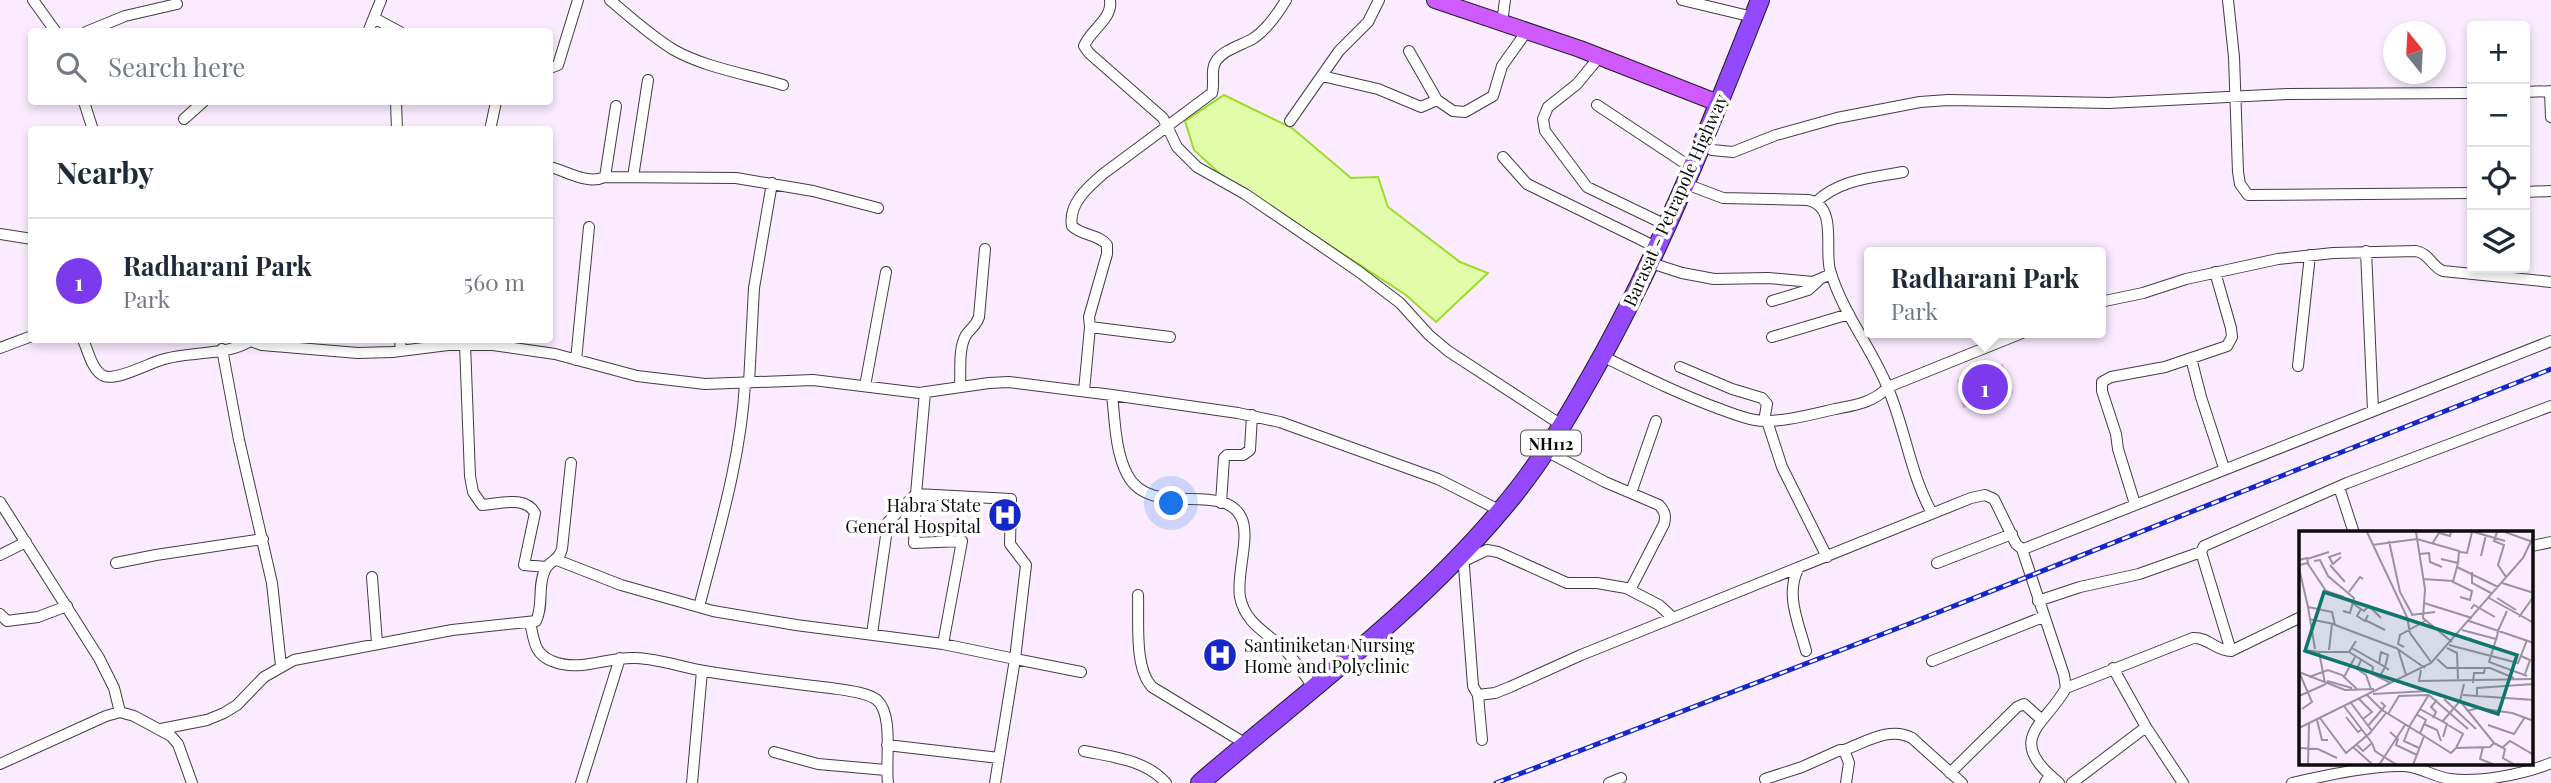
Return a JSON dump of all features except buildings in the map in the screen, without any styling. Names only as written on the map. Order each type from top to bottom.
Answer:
[{"type":"highway","name":"Barasat - Petrapole Highway","points":[[1200,783],[1464,557],[1546,451],[1563,426],[1654,256],[1757,8]]},
{"type":"main road","points":[[1435,0],[1600,56],[1718,103]]},
{"type":"street","points":[[33,0],[53,28]]},
{"type":"street","points":[[370,28],[381,0]]},
{"type":"street","points":[[553,67],[558,65],[578,0]]},
{"type":"street","points":[[610,0],[653,35],[682,53],[700,61],[783,85]]},
{"type":"street","points":[[1110,0],[1111,8],[1107,16],[1084,46],[1163,118],[1177,147],[1198,167],[1245,194],[1358,271],[1400,303],[1429,335],[1448,351],[1563,426]]},
{"type":"street","points":[[1084,391],[1089,317],[1107,254],[1107,245],[1100,238],[1076,231],[1072,226],[1073,211],[1087,188],[1212,93],[1213,69],[1217,58],[1254,38],[1275,19],[1286,0]]},
{"type":"street","points":[[1290,121],[1339,51],[1368,22],[1379,0]]},
{"type":"street","points":[[1502,23],[1505,0]]},
{"type":"street","points":[[1682,0],[1757,8]]},
{"type":"street","points":[[2228,0],[2234,57],[2240,184],[2248,195],[2467,193]]},
{"type":"street","points":[[96,28],[125,16],[177,4]]},
{"type":"street","points":[[374,18],[393,28]]},
{"type":"street","points":[[1409,51],[1437,100],[1453,111],[1465,112],[1493,96],[1502,66],[1527,31]]},
{"type":"street","points":[[1600,56],[1577,84],[1548,107],[1543,119],[1545,131],[1587,187],[1668,226]]},
{"type":"street","points":[[1322,76],[1378,89],[1421,107],[1437,100]]},
{"type":"street","points":[[633,177],[648,80]]},
{"type":"street","points":[[2530,92],[2551,91],[2551,117]]},
{"type":"street","points":[[1703,141],[1712,149],[1733,152],[1776,135],[1837,118],[1929,101],[1976,99],[2109,103],[2234,97],[2467,93]]},
{"type":"street","points":[[84,105],[92,126]]},
{"type":"street","points":[[184,119],[200,105]]},
{"type":"street","points":[[397,105],[397,126]]},
{"type":"street","points":[[491,126],[495,105]]},
{"type":"street","points":[[1597,105],[1713,196],[1816,202],[1840,185],[1903,172]]},
{"type":"street","points":[[605,177],[616,106]]},
{"type":"street","points":[[1503,157],[1527,184],[1682,273],[1714,279],[1818,281]]},
{"type":"street","points":[[553,168],[577,177],[601,179],[736,178],[772,183],[878,208]]},
{"type":"street","points":[[699,607],[736,460],[747,383],[756,276],[772,183]]},
{"type":"street","points":[[2530,192],[2551,191]]},
{"type":"street","points":[[1816,202],[1825,212],[1828,222],[1827,250],[1831,274],[1888,387],[1921,488],[1932,513]]},
{"type":"street","points":[[576,360],[589,227]]},
{"type":"street","points":[[0,234],[28,238]]},
{"type":"street","points":[[960,387],[961,360],[966,336],[977,325],[979,317],[985,249]]},
{"type":"street","points":[[2366,251],[2373,410]]},
{"type":"street","points":[[2106,301],[2259,262],[2366,251],[2416,251],[2424,253],[2436,268],[2442,271],[2551,282]]},
{"type":"street","points":[[2298,366],[2310,255]]},
{"type":"street","points":[[865,386],[886,272]]},
{"type":"street","points":[[2135,504],[2102,391],[2102,382],[2111,377],[2140,373],[2227,346],[2232,337],[2215,272]]},
{"type":"street","points":[[1772,301],[1808,290],[1831,274]]},
{"type":"street","points":[[1772,337],[1849,314]]},
{"type":"street","points":[[1090,327],[1170,337]]},
{"type":"street","points":[[0,348],[28,338]]},
{"type":"street","points":[[1602,355],[1707,404],[1765,421],[1825,412],[1869,401],[1879,397],[1888,387],[2010,338]]},
{"type":"street","points":[[2022,549],[2551,341]]},
{"type":"street","points":[[84,343],[96,370],[104,376],[113,377],[160,360],[239,348],[245,343]]},
{"type":"street","points":[[257,343],[284,348],[358,353],[479,343]]},
{"type":"street","points":[[400,343],[401,351]]},
{"type":"street","points":[[498,343],[637,376],[705,384],[813,380],[925,392],[1009,382],[1252,415],[1307,431],[1438,479],[1501,511]]},
{"type":"street","points":[[465,344],[470,476],[473,492],[482,505],[523,502],[531,505],[535,513],[524,565],[546,567],[557,560],[562,549],[571,463]]},
{"type":"street","points":[[222,349],[239,440],[272,583],[281,666]]},
{"type":"street","points":[[2191,358],[2224,468]]},
{"type":"street","points":[[1680,367],[1762,398],[1767,404],[1765,421],[1782,467],[1827,556]]},
{"type":"street","points":[[925,392],[914,542],[962,541],[943,644]]},
{"type":"street","points":[[1112,395],[1121,456],[1131,481],[1159,498],[1211,500],[1221,503],[1235,509],[1242,518],[1239,576],[1244,610],[1252,622],[1291,657],[1313,687]]},
{"type":"street","points":[[2231,651],[2201,552],[2204,546],[2339,487],[2551,406]]},
{"type":"street","points":[[1221,503],[1224,458],[1227,455],[1243,455],[1250,450],[1252,415]]},
{"type":"street","points":[[1631,493],[1656,421]]},
{"type":"street","points":[[1546,451],[1580,470],[1660,505],[1665,518],[1630,590]]},
{"type":"street","points":[[2339,487],[2353,531]]},
{"type":"street","points":[[872,634],[888,522],[916,494],[1011,499],[1010,544],[1027,565],[995,783]]},
{"type":"street","points":[[1478,695],[1495,693],[1510,687],[1581,655],[1932,513],[1971,498],[1990,496],[1998,505],[2016,544],[2022,549],[2066,688]]},
{"type":"street","points":[[0,502],[108,674],[120,712]]},
{"type":"street","points":[[1937,564],[2012,534]]},
{"type":"street","points":[[116,563],[263,539]]},
{"type":"street","points":[[0,555],[26,542]]},
{"type":"street","points":[[1482,740],[1478,695],[1471,673],[1464,557],[1491,550],[1567,583],[1606,584],[1630,590],[1659,605],[1673,618]]},
{"type":"street","points":[[2038,601],[2080,587],[2139,574],[2201,552]]},
{"type":"street","points":[[557,560],[621,586],[699,607],[746,617],[943,644],[1081,672]]},
{"type":"street","points":[[161,729],[207,720],[224,713],[237,705],[264,677],[293,660],[452,630],[530,622],[538,617],[546,567]]},
{"type":"street","points":[[1798,569],[1791,592],[1806,651]]},
{"type":"street","points":[[372,577],[377,643]]},
{"type":"street","points":[[1138,595],[1141,667],[1147,681],[1162,694],[1246,744]]},
{"type":"street","points":[[0,614],[7,621],[38,617],[67,606]]},
{"type":"street","points":[[1932,661],[2043,617]]},
{"type":"street","points":[[2051,780],[2039,765],[2030,740],[2033,731],[2066,688],[2193,638],[2205,639],[2225,651],[2231,651],[2299,618]]},
{"type":"street","points":[[530,622],[536,649],[551,661],[576,665],[602,663],[620,658],[649,659],[702,671],[845,690],[876,699],[883,708],[887,721],[888,783]]},
{"type":"street","points":[[581,783],[620,658]]},
{"type":"street","points":[[2113,668],[2146,727],[2183,783]]},
{"type":"street","points":[[692,783],[702,671]]},
{"type":"street","points":[[1950,773],[2017,707],[2024,704],[2028,706],[2042,720]]},
{"type":"street","points":[[0,764],[120,712],[161,729],[178,744],[192,783]]},
{"type":"street","points":[[2071,783],[2146,727]]},
{"type":"street","points":[[1765,779],[1883,735],[1903,733],[1962,783]]},
{"type":"street","points":[[887,745],[999,758]]},
{"type":"street","points":[[1844,750],[1849,763],[1846,783]]},
{"type":"street","points":[[1084,751],[1143,766],[1166,783]]},
{"type":"street","points":[[774,752],[818,764],[886,770]]},
{"type":"street","points":[[2294,783],[2390,767],[2414,767],[2432,778],[2462,781],[2499,777],[2551,763]]},
{"type":"street","points":[[1609,783],[1621,778]]},
{"type":"shaded area","points":[[1224,95],[1292,128],[1351,178],[1378,177],[1388,207],[1460,262],[1488,273],[1436,322],[1406,295],[1220,174],[1194,150],[1185,121]]},
{"type":"shaded area","points":[[2003,364],[2013,393],[1963,408],[1957,380]]},
{"type":"railway","points":[[1496,783],[1906,625],[2551,369]]},
{"type":"place","name":"Radharani Park","points":[[1985,387]]},
{"type":"place","name":"Habra State General Hospital","points":[[1005,515]]},
{"type":"place","name":"Santiniketan Nursing Home and Polyclinic","points":[[1220,655]]}]
